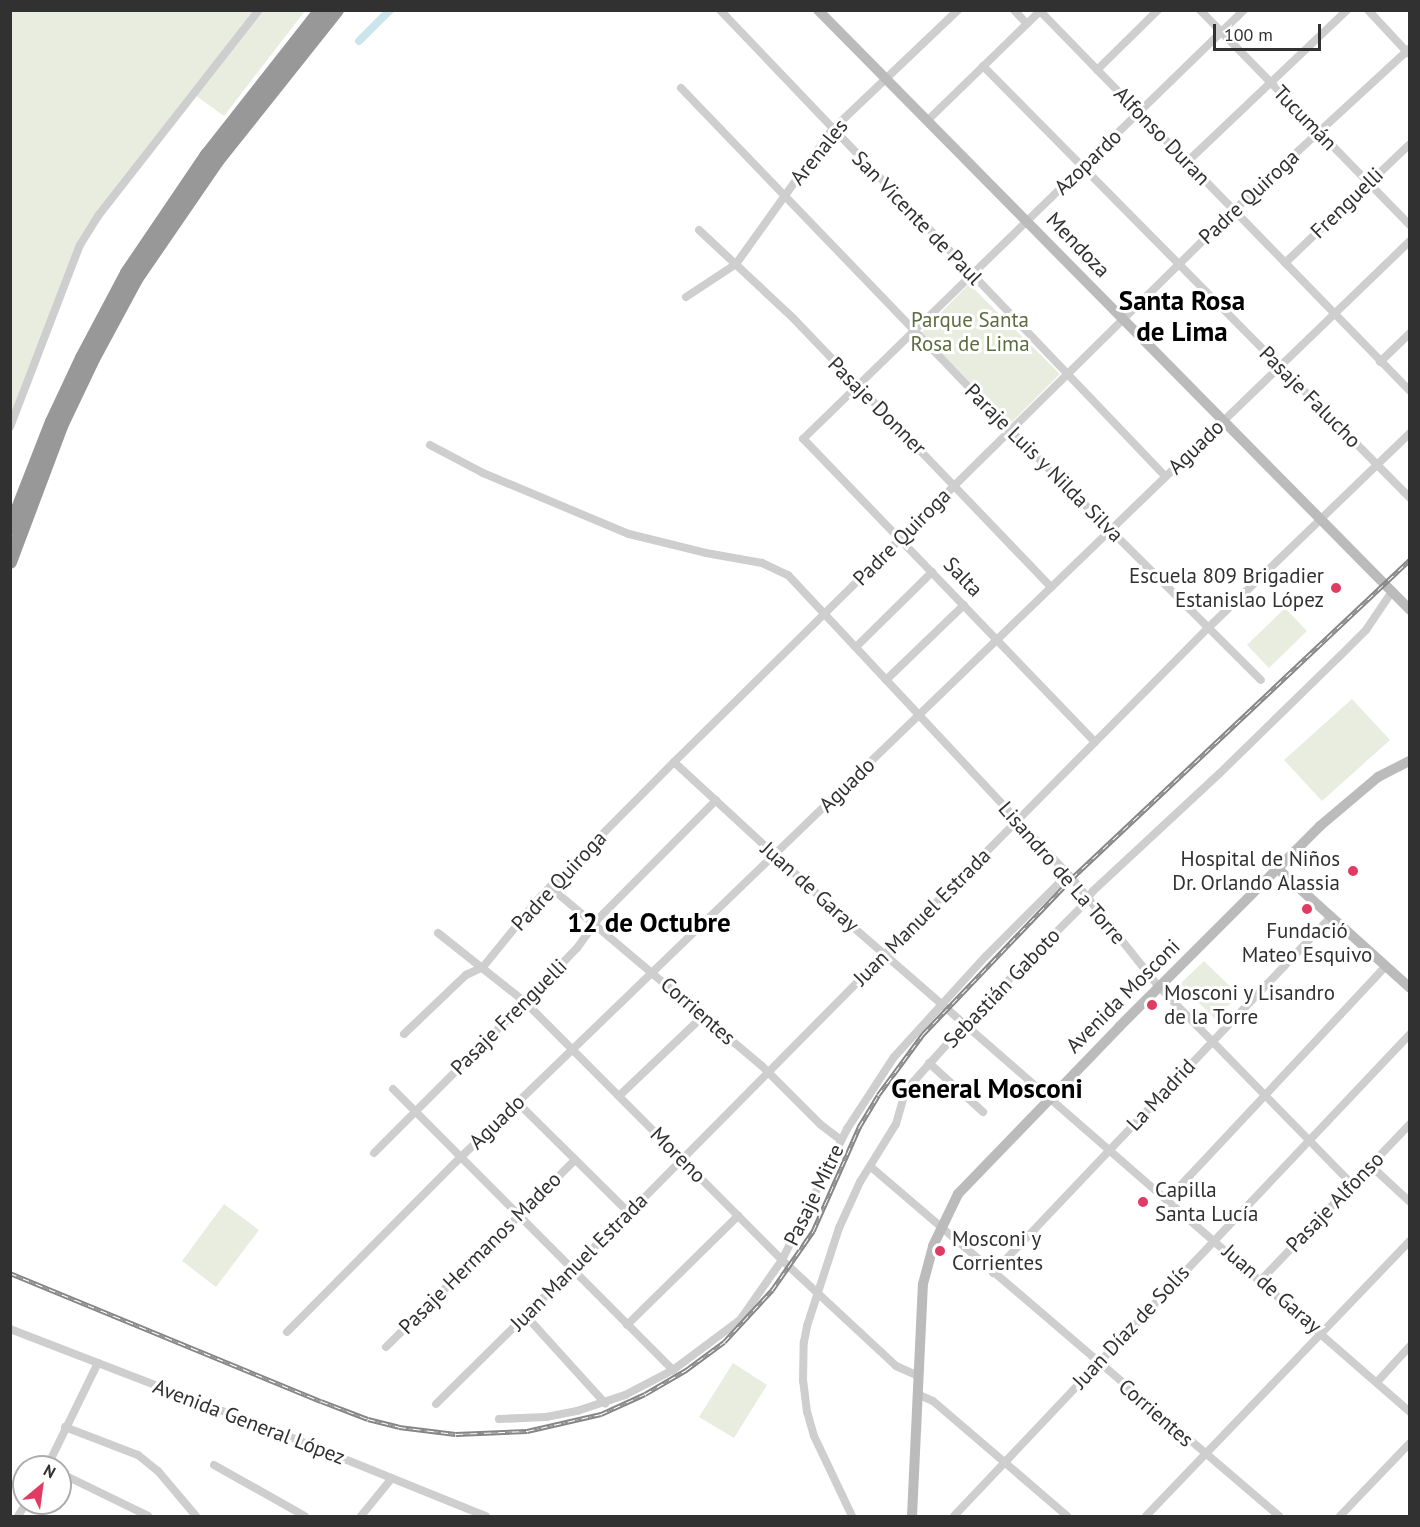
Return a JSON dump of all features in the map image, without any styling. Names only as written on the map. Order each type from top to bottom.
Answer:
[{"type":"highway","points":[[10,529],[52,422],[159,223],[194,173],[321,10]]},
{"type":"highway","points":[[120,295],[212,167],[337,10]]},
{"type":"highway","points":[[10,562],[61,426],[104,325]]},
{"type":"street","points":[[10,427],[80,245],[98,216],[259,10]]},
{"type":"street","name":"San Vicente de Paul","points":[[720,10],[832,130],[1165,476]]},
{"type":"street","name":"Mendoza","points":[[819,10],[1410,610]]},
{"type":"street","name":"Arenales","points":[[686,297],[736,264],[832,130],[958,10]]},
{"type":"street","points":[[1014,10],[1027,24]]},
{"type":"street","points":[[1097,70],[1158,10]]},
{"type":"street","name":"Tucumán","points":[[1200,10],[1410,225]]},
{"type":"street","name":"Azopardo","points":[[803,439],[1244,10]]},
{"type":"street","points":[[1187,162],[1347,10]]},
{"type":"street","points":[[1368,10],[1408,51]]},
{"type":"street","points":[[928,120],[1040,11]]},
{"type":"street","name":"Alfonso Duran","points":[[1040,11],[1410,391]]},
{"type":"street","name":"Padre Quiroga","points":[[404,1034],[466,975],[483,967],[520,919],[674,762],[1234,210],[1408,51]]},
{"type":"street","name":"Pasaje Falucho","points":[[983,66],[1410,498]]},
{"type":"street","name":"Paraje Luis y Nilda Silva","points":[[681,88],[1010,430],[1261,680]]},
{"type":"street","name":"Frenguelli","points":[[1285,263],[1410,144]]},
{"type":"street","name":"Pasaje Donner","points":[[699,230],[793,318],[856,387],[955,485],[1051,588]]},
{"type":"street","name":"Aguado","points":[[287,1332],[517,1102],[1410,241]]},
{"type":"street","points":[[1380,362],[1410,333]]},
{"type":"street","name":"Juan Manuel Estrada","points":[[436,1404],[629,1213],[1208,628],[1410,434]]},
{"type":"street","name":"Salta","points":[[803,439],[1095,742]]},
{"type":"street","name":"Lisandro de La Torre","points":[[430,445],[483,473],[630,534],[706,553],[771,565],[788,575],[1068,874],[1159,987],[1351,1183]]},
{"type":"street","points":[[856,647],[933,572]]},
{"type":"street","name":"Sebastián Gaboto","points":[[852,1516],[832,1479],[814,1436],[807,1412],[803,1381],[807,1326],[839,1228],[860,1182],[896,1124],[906,1090],[965,1024],[1086,899],[1366,630],[1391,593]]},
{"type":"street","points":[[886,680],[964,605]]},
{"type":"street","name":"Avenida Mosconi","points":[[912,1516],[923,1284],[940,1227],[958,1194],[970,1178],[1159,987],[1358,791],[1378,777],[1410,761]]},
{"type":"street","name":"Juan de Garay","points":[[674,762],[941,1003],[1410,1412]]},
{"type":"street","name":"Pasaje Frenguelli","points":[[374,1153],[525,1002],[577,948],[594,925],[716,801]]},
{"type":"street","points":[[1278,869],[1410,988]]},
{"type":"street","name":"Pasaje Mitre","points":[[499,1419],[546,1417],[605,1403],[673,1370],[740,1320],[782,1260],[842,1140],[894,1057],[941,1003],[1068,874]]},
{"type":"street","name":"Corrientes","points":[[550,887],[653,972],[768,1073],[821,1125],[842,1140]]},
{"type":"street","name":"La Madrid","points":[[993,1273],[1331,917]]},
{"type":"street","name":"Moreno","points":[[438,933],[525,1002],[782,1260],[896,1366],[906,1373],[918,1376]]},
{"type":"street","points":[[1167,1200],[1386,966]]},
{"type":"street","points":[[619,1096],[703,1016]]},
{"type":"street","name":"Juan Díaz de Solís","points":[[954,1516],[1410,1034]]},
{"type":"street","points":[[929,1063],[983,1112]]},
{"type":"street","points":[[393,1089],[673,1370]]},
{"type":"street","points":[[517,1102],[629,1213]]},
{"type":"street","name":"Pasaje Alfonso","points":[[1261,1280],[1351,1183],[1410,1124]]},
{"type":"street","name":"Pasaje Hermanos Madeo","points":[[386,1347],[575,1160]]},
{"type":"street","points":[[1370,1165],[1410,1202]]},
{"type":"street","name":"Corrientes","points":[[870,1167],[1205,1456],[1278,1516]]},
{"type":"street","points":[[627,1324],[738,1216]]},
{"type":"street","points":[[1146,1516],[1410,1241]]},
{"type":"street","points":[[526,1316],[605,1403]]},
{"type":"street","name":"Avenida General López","points":[[10,1329],[392,1478],[483,1516]]},
{"type":"street","points":[[1377,1382],[1410,1346]]},
{"type":"street","points":[[52,1455],[98,1363]]},
{"type":"street","points":[[917,1394],[933,1401],[1067,1516]]},
{"type":"street","points":[[65,1427],[138,1455],[158,1471],[196,1516]]},
{"type":"street","points":[[1340,1516],[1410,1443]]},
{"type":"street","points":[[214,1465],[305,1516]]},
{"type":"street","points":[[361,1516],[392,1478]]},
{"type":"street","points":[[72,1479],[148,1516]]},
{"type":"green space","points":[[11,11],[305,11],[224,116],[192,93],[97,215],[69,266],[11,424]]},
{"type":"green space","name":"Parque Santa Rosa de Lima","points":[[969,284],[1060,374],[1011,423],[921,333]]},
{"type":"green space","points":[[1285,608],[1307,631],[1269,668],[1247,645]]},
{"type":"green space","points":[[1352,699],[1390,740],[1322,801],[1284,760]]},
{"type":"green space","points":[[1204,961],[1239,995],[1215,1019],[1180,984]]},
{"type":"green space","points":[[224,1204],[259,1230],[216,1287],[182,1261]]},
{"type":"green space","points":[[733,1363],[767,1385],[734,1438],[699,1417]]},
{"type":"waterway","points":[[359,41],[390,10]]},
{"type":"railway","points":[[10,1273],[321,1401],[368,1419],[399,1427],[456,1434],[527,1431],[601,1414],[645,1394],[686,1370],[724,1342],[772,1290],[813,1231],[859,1127],[878,1095],[923,1034],[1072,878],[1410,559]]},
{"type":"place","name":"Escuela 809 Brigadier Estanislao López","points":[[1336,588]]},
{"type":"place","name":"Hospital de Niños Dr. Orlando Alassia","points":[[1353,871]]},
{"type":"place","name":"Fundació Mateo Esquivo","points":[[1307,909]]},
{"type":"place","name":"Mosconi y Lisandro de la Torre","points":[[1152,1005]]},
{"type":"place","name":"Capilla Santa Lucía","points":[[1143,1202]]},
{"type":"place","name":"Mosconi y Corrientes","points":[[940,1251]]},
{"type":"district","name":"Santa Rosa de Lima","points":[[1182,316]]},
{"type":"district","name":"12 de Octubre","points":[[649,923]]},
{"type":"district","name":"General Mosconi","points":[[987,1089]]}]
